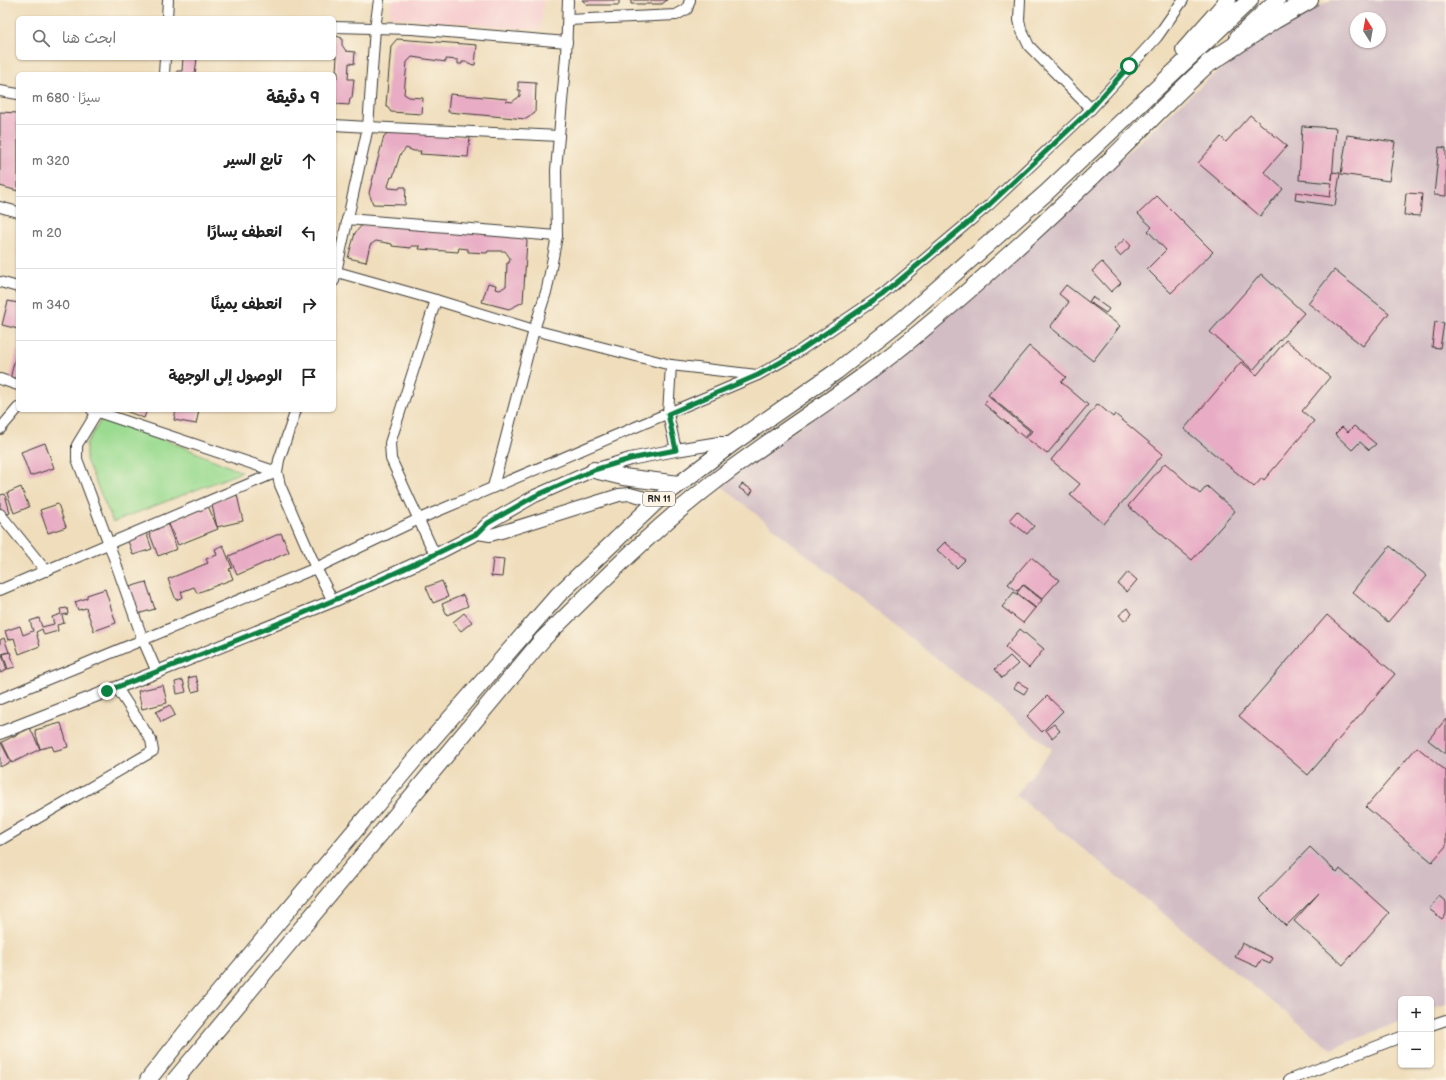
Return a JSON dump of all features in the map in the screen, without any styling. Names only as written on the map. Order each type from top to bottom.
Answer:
[{"type":"highway","points":[[1124,120],[1228,0]]},
{"type":"highway","name":"RN 11","points":[[148,1080],[194,1022],[378,803],[530,625],[558,595],[657,501],[733,443],[837,371],[903,319],[1046,193],[1250,0]]},
{"type":"highway","name":"RN 11","points":[[175,1080],[543,639],[596,586],[670,517],[723,475],[871,369],[961,298],[1066,202],[1209,63],[1277,0]]},
{"type":"highway","points":[[1209,63],[1274,20],[1309,0]]},
{"type":"highway","points":[[594,470],[623,477],[679,484]]},
{"type":"street","points":[[167,16],[168,0]]},
{"type":"street","points":[[336,272],[368,127],[378,0]]},
{"type":"street","points":[[493,487],[534,330],[547,289],[557,236],[556,170],[567,42],[568,0]]},
{"type":"street","points":[[568,20],[676,15],[687,9],[690,0]]},
{"type":"street","points":[[1020,0],[1021,29],[1029,46],[1091,109]]},
{"type":"street","points":[[0,698],[316,568],[419,519],[758,375],[795,354],[882,295],[989,205],[1091,109],[1157,37],[1183,0]]},
{"type":"street","points":[[336,27],[412,29],[567,42]]},
{"type":"street","points":[[164,72],[165,60]]},
{"type":"street","points":[[0,91],[16,94]]},
{"type":"street","points":[[336,124],[559,136]]},
{"type":"street","points":[[0,207],[16,211]]},
{"type":"street","points":[[347,219],[557,236]]},
{"type":"street","points":[[336,277],[436,300],[534,330],[671,366],[758,375]]},
{"type":"street","points":[[1,283],[16,287]]},
{"type":"street","points":[[435,555],[391,460],[390,444],[436,300]]},
{"type":"street","points":[[671,366],[668,414],[676,450]]},
{"type":"street","points":[[0,379],[16,384]]},
{"type":"street","points":[[0,429],[16,410]]},
{"type":"street","points":[[94,412],[77,445],[77,459],[143,640],[157,672]]},
{"type":"street","points":[[97,412],[277,472]]},
{"type":"street","points":[[295,412],[277,472],[280,485],[316,568],[333,601]]},
{"type":"street","points":[[0,733],[117,688],[333,601],[435,555],[478,533],[488,523],[535,496],[594,470],[630,459],[676,450],[719,443],[733,443]]},
{"type":"street","points":[[0,590],[277,472]]},
{"type":"street","points":[[478,533],[498,533],[620,495],[635,495],[657,501]]},
{"type":"street","points":[[0,514],[46,571]]},
{"type":"street","points":[[0,840],[153,751],[152,740],[117,688]]},
{"type":"street","points":[[1434,1024],[1446,1020]]},
{"type":"street","points":[[1289,1080],[1398,1038]]},
{"type":"shaded area","points":[[391,0],[544,0],[540,30],[390,17]]},
{"type":"shaded area","points":[[1332,0],[1446,0],[1446,1004],[1434,1008],[1434,996],[1398,996],[1398,1022],[1331,1049],[1016,795],[1052,749],[847,588],[718,483],[903,356],[1214,74],[1288,22]]},
{"type":"green space","points":[[105,414],[242,472],[113,522],[86,460],[86,444]]},
{"type":"building","points":[[582,0],[619,0],[619,5],[588,5]]},
{"type":"building","points":[[631,0],[667,0],[662,4],[631,4]]},
{"type":"building","points":[[336,36],[342,38],[342,45],[346,51],[355,52],[354,64],[349,63],[348,79],[354,79],[352,98],[350,98],[349,105],[336,104],[336,77],[338,77],[338,71],[336,71]]},
{"type":"building","points":[[397,39],[477,45],[475,65],[468,64],[468,62],[458,64],[458,60],[446,59],[446,62],[412,57],[407,62],[404,94],[409,97],[423,98],[422,114],[391,112],[386,105],[391,46]]},
{"type":"building","points":[[183,60],[197,60],[195,72],[177,72],[182,71]]},
{"type":"building","points":[[518,82],[536,83],[535,113],[526,119],[448,112],[450,94],[507,99],[506,101],[512,102],[520,96]]},
{"type":"building","points":[[0,112],[16,113],[16,190],[0,186]]},
{"type":"building","points":[[1250,115],[1287,146],[1264,172],[1283,189],[1260,216],[1198,163],[1221,137],[1226,142]]},
{"type":"building","points":[[1302,126],[1336,128],[1332,180],[1333,172],[1340,173],[1335,206],[1295,200],[1296,192],[1330,197],[1332,183],[1299,180]]},
{"type":"building","points":[[392,130],[470,137],[468,157],[420,154],[421,151],[414,151],[406,148],[400,155],[393,177],[391,177],[388,186],[389,188],[399,189],[400,187],[406,187],[405,205],[373,204],[369,193],[384,136]]},
{"type":"building","points":[[1347,135],[1395,142],[1389,181],[1341,174]]},
{"type":"building","points":[[1439,147],[1446,148],[1446,196],[1434,195]]},
{"type":"building","points":[[1406,193],[1422,194],[1420,216],[1404,215]]},
{"type":"building","points":[[1157,196],[1213,252],[1171,293],[1147,269],[1166,250],[1148,231],[1152,227],[1138,214]]},
{"type":"building","points":[[363,224],[521,235],[527,241],[523,302],[509,309],[482,302],[488,283],[496,285],[495,289],[500,290],[506,286],[507,263],[509,263],[510,258],[505,251],[488,251],[487,253],[468,252],[468,249],[459,248],[458,252],[419,249],[420,246],[411,246],[411,248],[392,246],[392,244],[376,241],[370,245],[366,262],[348,258],[355,233]]},
{"type":"building","points":[[1125,239],[1131,246],[1120,256],[1114,249]]},
{"type":"building","points":[[1102,262],[1121,283],[1111,292],[1092,271]]},
{"type":"building","points":[[1334,270],[1389,313],[1363,346],[1308,303]]},
{"type":"building","points":[[1261,274],[1304,313],[1253,370],[1210,332]]},
{"type":"building","points":[[1066,285],[1120,326],[1093,361],[1050,327],[1069,302],[1059,294]]},
{"type":"building","points":[[1092,297],[1109,309],[1106,313],[1089,302]]},
{"type":"building","points":[[8,301],[16,303],[16,328],[2,325]]},
{"type":"building","points":[[1435,322],[1444,323],[1440,348],[1432,347]]},
{"type":"building","points":[[1286,340],[1330,377],[1302,411],[1314,421],[1264,480],[1262,478],[1254,487],[1184,429],[1241,362],[1257,375]]},
{"type":"building","points":[[1029,346],[1066,377],[1061,382],[1088,405],[1047,454],[1026,438],[1032,431],[988,395]]},
{"type":"building","points":[[16,354],[16,380],[10,379]]},
{"type":"building","points":[[990,398],[1030,431],[1025,438],[984,404]]},
{"type":"building","points":[[1098,404],[1113,417],[1115,414],[1163,454],[1104,524],[1070,495],[1080,484],[1051,460]]},
{"type":"building","points":[[128,412],[146,412],[144,418]]},
{"type":"building","points":[[176,412],[199,412],[196,424],[174,420]]},
{"type":"building","points":[[1354,426],[1376,444],[1369,450],[1360,442],[1352,450],[1335,434],[1342,427],[1348,432]]},
{"type":"building","points":[[45,443],[54,468],[30,476],[21,452]]},
{"type":"building","points":[[1165,463],[1200,494],[1207,486],[1235,511],[1192,560],[1128,506]]},
{"type":"building","points":[[742,484],[753,490],[750,495],[739,488]]},
{"type":"building","points":[[21,487],[29,507],[14,513],[7,493]]},
{"type":"building","points":[[5,494],[10,513],[0,516],[0,495]]},
{"type":"building","points":[[237,495],[243,521],[217,527],[211,501]]},
{"type":"building","points":[[58,504],[66,527],[48,533],[40,510]]},
{"type":"building","points":[[208,506],[218,529],[178,545],[168,522]]},
{"type":"building","points":[[1017,511],[1034,526],[1027,534],[1009,520]]},
{"type":"building","points":[[167,522],[177,549],[158,556],[149,532],[158,529],[157,526]]},
{"type":"building","points":[[146,532],[152,549],[133,555],[127,538]]},
{"type":"building","points":[[281,533],[289,552],[237,575],[229,556]]},
{"type":"building","points":[[945,542],[965,560],[957,568],[937,550]]},
{"type":"building","points":[[223,545],[232,568],[229,569],[233,579],[197,593],[194,587],[181,592],[183,597],[176,600],[168,579],[208,563],[206,559],[217,555],[215,549]]},
{"type":"building","points":[[1390,546],[1427,576],[1388,622],[1352,592]]},
{"type":"building","points":[[1031,557],[1059,580],[1042,599],[1023,584],[1017,591],[1008,584]]},
{"type":"building","points":[[493,558],[504,559],[502,577],[491,576]]},
{"type":"building","points":[[1128,572],[1137,580],[1127,592],[1118,584]]},
{"type":"building","points":[[442,581],[448,597],[433,603],[426,587]]},
{"type":"building","points":[[146,582],[155,609],[134,615],[126,588]]},
{"type":"building","points":[[1023,585],[1042,600],[1036,608],[1017,593]]},
{"type":"building","points":[[105,589],[116,623],[94,631],[86,608],[78,610],[75,602],[87,598],[87,595]]},
{"type":"building","points":[[1014,592],[1035,608],[1023,623],[1002,607]]},
{"type":"building","points":[[463,595],[468,606],[447,615],[442,604]]},
{"type":"building","points":[[67,608],[68,614],[62,615],[64,623],[57,625],[58,631],[44,635],[42,629],[36,632],[40,646],[19,654],[14,638],[8,640],[5,631],[20,626],[23,635],[33,631],[30,621],[39,618],[42,627],[54,624],[52,617],[61,614],[60,609]]},
{"type":"building","points":[[1128,608],[1132,614],[1124,621],[1119,615]]},
{"type":"building","points":[[464,613],[472,622],[461,631],[453,622]]},
{"type":"building","points":[[1327,615],[1395,674],[1308,775],[1239,716]]},
{"type":"building","points":[[1020,629],[1044,649],[1029,668],[1005,647]]},
{"type":"building","points":[[4,638],[9,652],[2,654],[7,670],[0,673],[0,640]]},
{"type":"building","points":[[10,652],[15,667],[8,669],[3,654]]},
{"type":"building","points":[[1010,656],[1018,664],[1002,678],[995,669]]},
{"type":"building","points":[[196,676],[200,690],[192,692],[188,678]]},
{"type":"building","points":[[183,680],[186,692],[177,694],[175,682]]},
{"type":"building","points":[[1018,682],[1028,688],[1024,694],[1014,688]]},
{"type":"building","points":[[163,685],[167,703],[142,709],[138,691]]},
{"type":"building","points":[[1047,696],[1063,711],[1042,732],[1027,716]]},
{"type":"building","points":[[170,705],[175,715],[161,722],[156,712]]},
{"type":"building","points":[[1446,719],[1446,754],[1428,740]]},
{"type":"building","points":[[61,723],[68,747],[54,751],[52,746],[40,749],[35,730]]},
{"type":"building","points":[[1054,724],[1060,731],[1052,738],[1046,730]]},
{"type":"building","points":[[30,728],[40,749],[12,763],[2,742]]},
{"type":"building","points":[[0,741],[11,762],[0,767]]},
{"type":"building","points":[[1417,747],[1446,771],[1446,846],[1432,862],[1366,807]]},
{"type":"building","points":[[1310,847],[1337,873],[1340,869],[1389,913],[1343,965],[1294,921],[1319,893],[1286,926],[1259,899]]},
{"type":"building","points":[[1439,896],[1446,902],[1446,914],[1442,919],[1429,909]]},
{"type":"building","points":[[1242,943],[1273,958],[1270,964],[1261,960],[1257,967],[1235,957]]},
{"type":"route","points":[[107,691],[333,601],[435,555],[478,533],[488,523],[535,496],[594,470],[612,463],[676,450],[668,414],[758,375],[795,354],[882,295],[989,205],[1091,109],[1129,66]]}]
